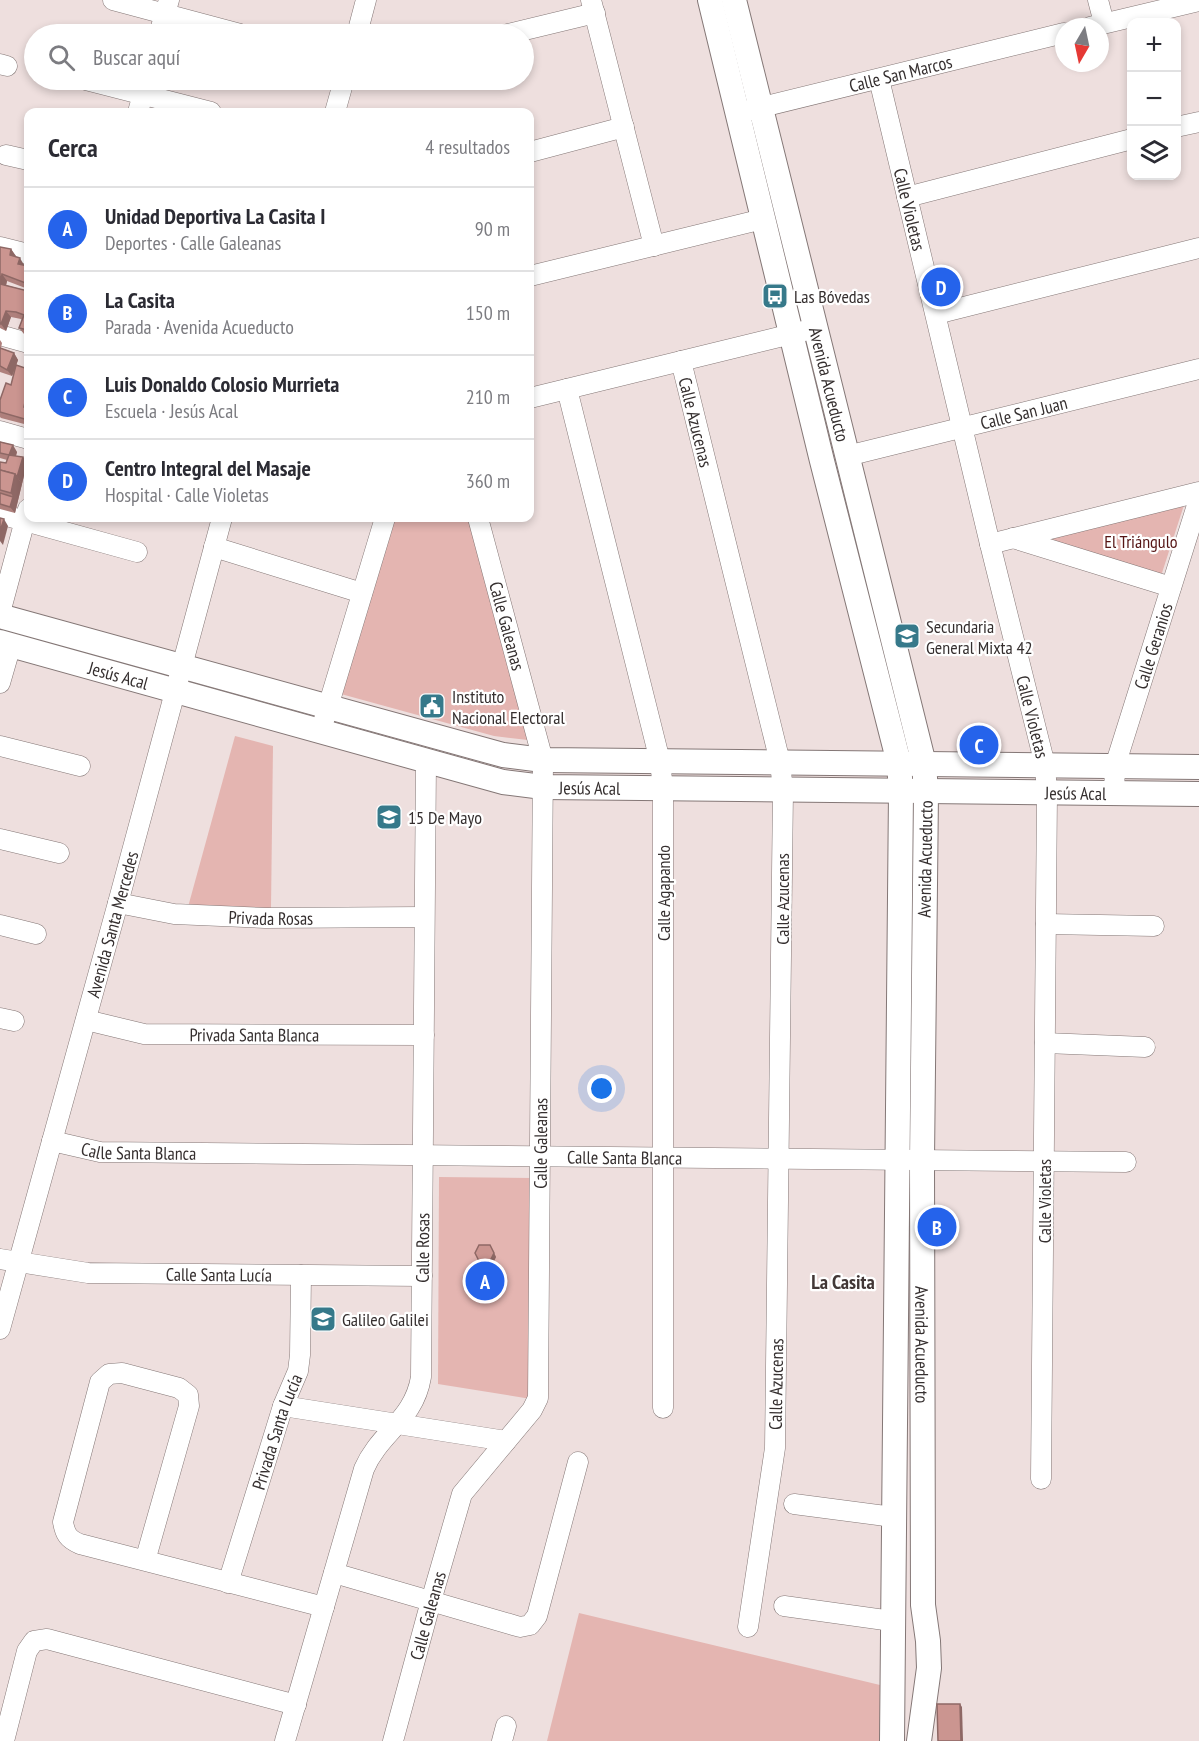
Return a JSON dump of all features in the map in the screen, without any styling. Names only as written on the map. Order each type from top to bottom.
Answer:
[{"type":"street","points":[[113,0],[167,7],[213,24]]},
{"type":"street","points":[[360,24],[366,0]]},
{"type":"street","name":"Avenida Acueducto","points":[[710,0],[899,763],[901,792],[892,1741]]},
{"type":"street","name":"Avenida Acueducto","points":[[734,0],[924,764],[926,792],[922,1160],[923,1605],[929,1668],[919,1741]]},
{"type":"street","points":[[1097,18],[1098,0]]},
{"type":"street","points":[[1109,22],[1199,1]]},
{"type":"street","points":[[534,25],[593,6],[654,246]]},
{"type":"street","points":[[162,24],[167,7]]},
{"type":"street","name":"Calle San Marcos","points":[[737,114],[1055,35]]},
{"type":"street","name":"Calle Violetas","points":[[879,79],[1045,765],[1047,793],[1041,1479]]},
{"type":"street","points":[[124,90],[195,108]]},
{"type":"street","points":[[336,108],[341,90]]},
{"type":"street","points":[[1181,126],[1199,122]]},
{"type":"street","points":[[534,151],[624,127]]},
{"type":"street","points":[[908,197],[1127,140]]},
{"type":"street","points":[[6,155],[24,159]]},
{"type":"street","points":[[534,275],[763,219]]},
{"type":"street","points":[[0,247],[24,253]]},
{"type":"street","points":[[936,314],[1199,248]]},
{"type":"street","points":[[534,397],[816,328]]},
{"type":"street","points":[[0,334],[24,341]]},
{"type":"street","name":"Calle Azucenas","points":[[681,361],[780,762],[783,791],[776,1448],[748,1628]]},
{"type":"street","name":"Calle San Juan","points":[[847,456],[1199,369]]},
{"type":"street","name":"Calle Agapando","points":[[567,389],[660,761],[663,789],[663,1408]]},
{"type":"street","points":[[0,431],[24,438]]},
{"type":"street","points":[[990,544],[1199,492]]},
{"type":"street","name":"Calle Geranios","points":[[1114,794],[1115,766],[1199,499]]},
{"type":"street","points":[[0,514],[24,515]]},
{"type":"street","points":[[0,614],[25,522]]},
{"type":"street","points":[[48,522],[137,552]]},
{"type":"street","name":"Avenida Santa Mercedes","points":[[0,1329],[9,1260],[52,1141],[221,522]]},
{"type":"street","points":[[320,731],[384,522]]},
{"type":"street","name":"Calle Galeanas","points":[[393,1741],[430,1601],[462,1494],[532,1410],[538,1398],[543,760],[479,522]]},
{"type":"street","points":[[1012,538],[1171,587]]},
{"type":"street","points":[[214,547],[362,593]]},
{"type":"street","name":"Jesús Acal","points":[[0,614],[182,667],[503,755],[543,760],[1199,767]]},
{"type":"street","points":[[0,683],[5,643]]},
{"type":"street","name":"Jesús Acal","points":[[5,643],[503,782],[543,787],[1199,794]]},
{"type":"street","points":[[0,746],[80,766]]},
{"type":"street","name":"Calle Rosas","points":[[285,1741],[367,1462],[381,1440],[409,1410],[419,1388],[426,761]]},
{"type":"street","points":[[0,839],[59,853]]},
{"type":"street","name":"Privada Rosas","points":[[118,903],[174,914],[265,918],[424,916]]},
{"type":"street","points":[[1046,924],[1154,926]]},
{"type":"street","points":[[0,925],[36,934]]},
{"type":"street","name":"Privada Santa Blanca","points":[[86,1020],[144,1034],[424,1035]]},
{"type":"street","points":[[1045,1043],[1144,1047]]},
{"type":"street","name":"Calle Santa Blanca","points":[[52,1141],[100,1152],[1126,1162]]},
{"type":"street","name":"Calle Santa Lucía","points":[[9,1260],[88,1273],[422,1276]]},
{"type":"street","name":"Privada Santa Lucía","points":[[228,1583],[283,1406],[298,1371],[301,1275]]},
{"type":"street","points":[[145,1561],[189,1406],[188,1395],[179,1388],[168,1385],[122,1373],[109,1374],[100,1382],[63,1522],[64,1532],[70,1540],[80,1544],[228,1583],[324,1607]]},
{"type":"street","points":[[283,1406],[506,1441]]},
{"type":"street","points":[[334,1573],[520,1627],[530,1625],[537,1616],[578,1462]]},
{"type":"street","points":[[794,1504],[893,1516]]},
{"type":"street","points":[[784,1606],[892,1620]]},
{"type":"street","points":[[8,1740],[27,1651],[34,1641],[47,1639],[296,1705]]},
{"type":"green space","name":"El Triángulo","points":[[1185,502],[1161,576],[1038,538]]},
{"type":"green space","points":[[394,522],[470,522],[528,740],[494,736],[341,694]]},
{"type":"green space","points":[[235,736],[273,746],[271,909],[188,907]]},
{"type":"green space","points":[[439,1177],[532,1178],[531,1399],[438,1384]]},
{"type":"green space","points":[[579,1613],[880,1685],[881,1741],[547,1741]]},
{"type":"building","points":[[0,247],[11,249],[10,255],[20,258],[18,264],[24,265],[24,282],[2,274],[0,284]]},
{"type":"building","points":[[0,284],[24,290],[24,315],[6,311],[0,324]]},
{"type":"building","points":[[24,315],[24,329],[19,328]]},
{"type":"building","points":[[0,348],[14,353],[7,370],[0,366]]},
{"type":"building","points":[[16,365],[24,368],[24,419],[0,412],[0,400],[6,383],[11,385]]},
{"type":"building","points":[[0,442],[13,445],[9,455],[0,453]]},
{"type":"building","points":[[9,455],[23,457],[17,477],[15,474],[0,470],[0,462],[6,463]]},
{"type":"building","points":[[0,470],[15,474],[11,493],[0,490]]},
{"type":"building","points":[[0,493],[13,497],[10,507],[0,504]]},
{"type":"building","points":[[0,518],[4,519],[0,531]]},
{"type":"building","points":[[479,1245],[490,1245],[494,1253],[490,1261],[479,1261],[475,1253]]},
{"type":"building","points":[[937,1704],[960,1704],[961,1741],[938,1741]]},
{"type":"place","name":"Centro Integral del Masaje","points":[[941,287]]},
{"type":"place","name":"Las Bóvedas","points":[[775,296]]},
{"type":"place","name":"Secundaria General Mixta 42","points":[[907,636]]},
{"type":"place","name":"Instituto Nacional Electoral","points":[[432,706]]},
{"type":"place","name":"Luis Donaldo Colosio Murrieta","points":[[979,745]]},
{"type":"place","name":"15 De Mayo","points":[[389,817]]},
{"type":"place","name":"La Casita","points":[[937,1227]]},
{"type":"place","name":"Unidad Deportiva La Casita I","points":[[485,1281]]},
{"type":"place","name":"Galileo Galilei","points":[[323,1319]]},
{"type":"district","name":"La Casita","points":[[843,1282]]}]
